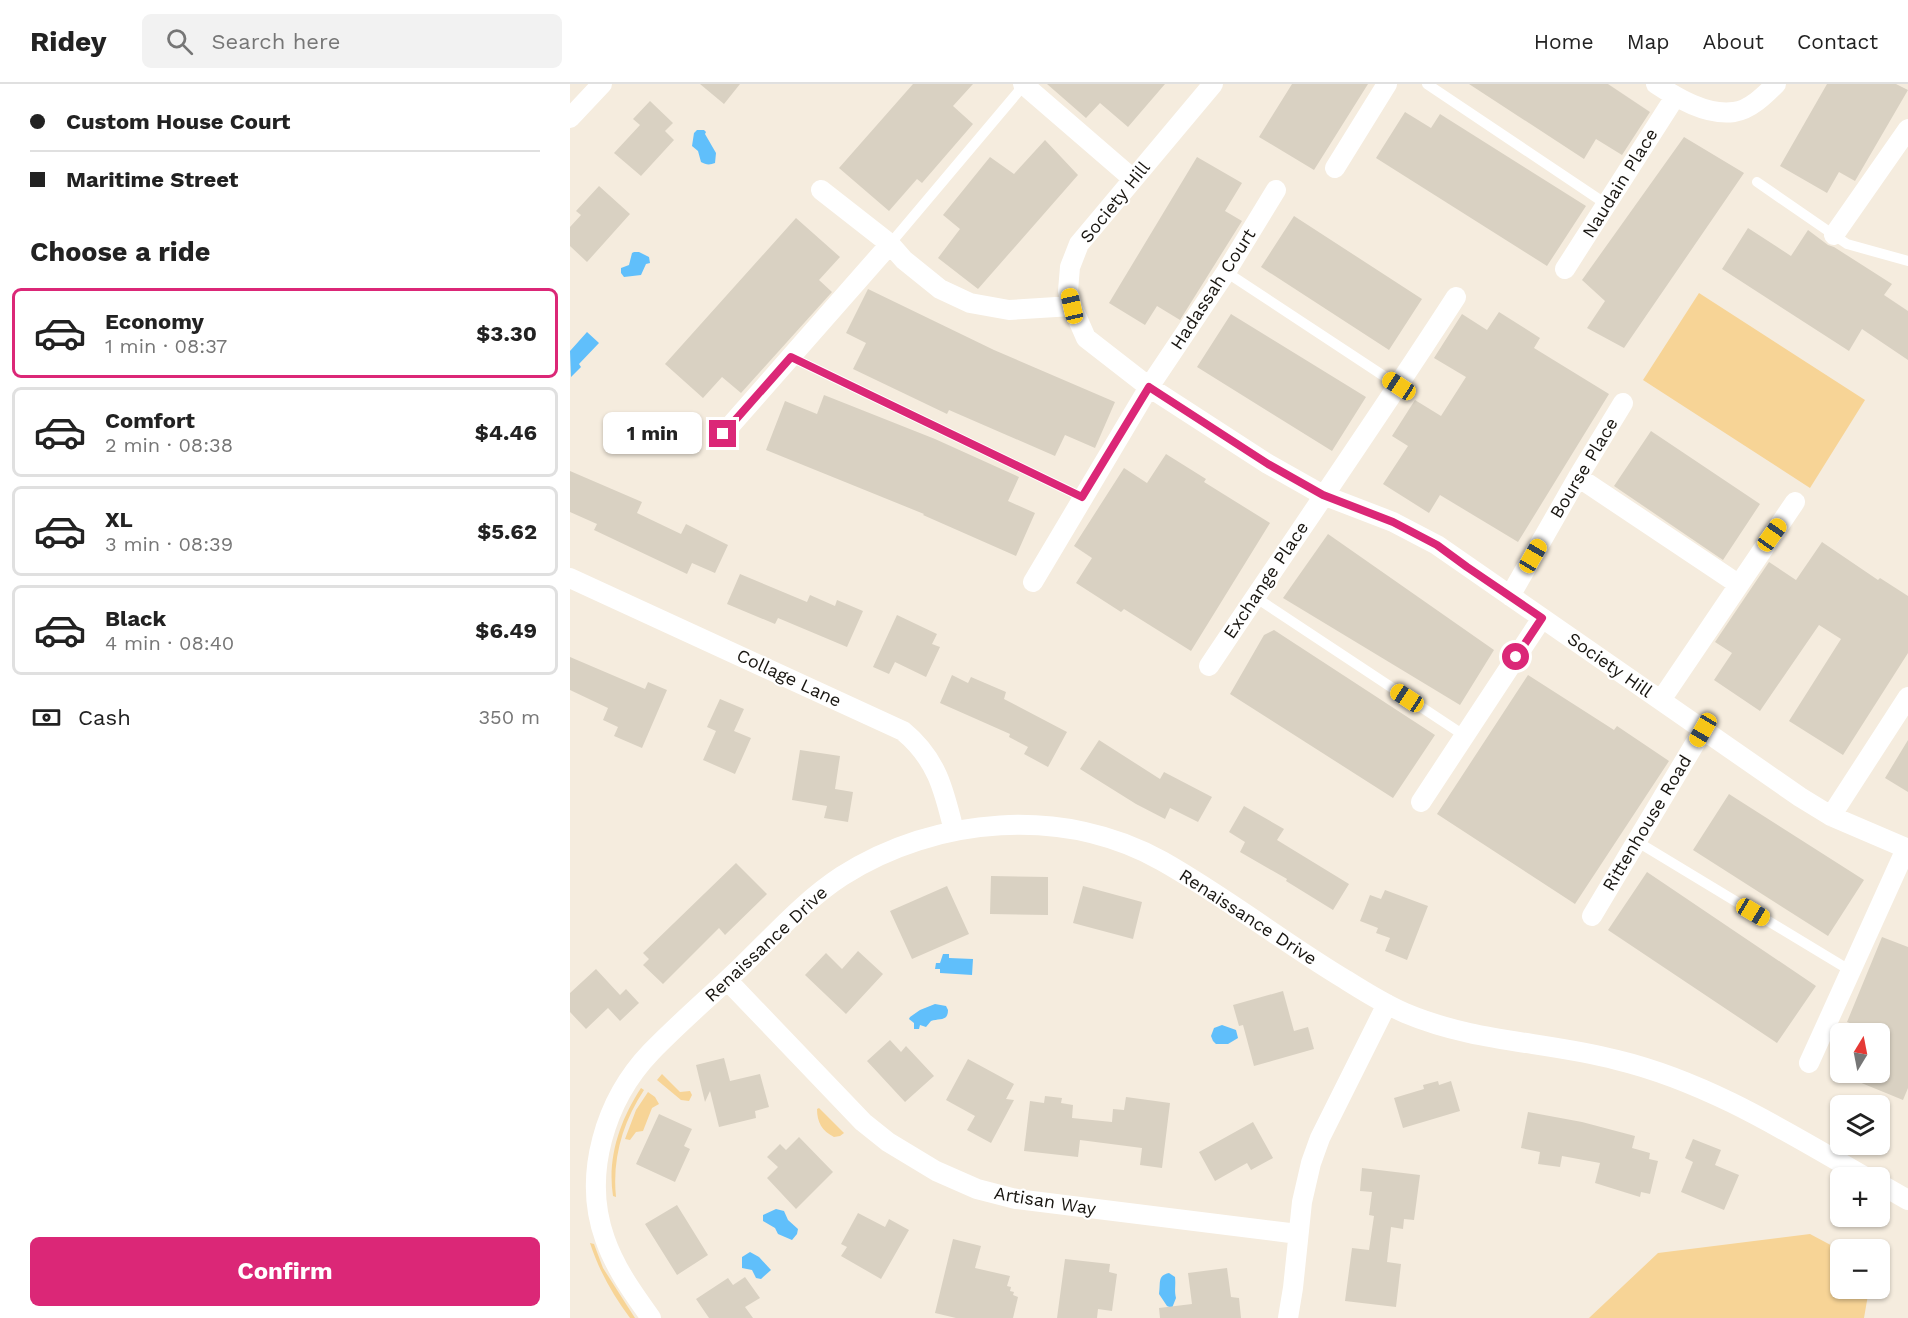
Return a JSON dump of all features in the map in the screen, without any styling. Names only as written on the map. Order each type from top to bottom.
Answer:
[{"type":"street","points":[[570,118],[602,84]]},
{"type":"street","points":[[1023,84],[1133,178]]},
{"type":"street","name":"Society Hill","points":[[1213,84],[1079,244],[1070,267],[1068,291],[1086,338],[1149,387],[1268,464],[1323,495],[1393,522],[1437,545],[1800,797],[1831,816],[1907,849]]},
{"type":"street","points":[[1335,168],[1387,84]]},
{"type":"street","points":[[1656,84],[1675,97],[1708,110],[1733,112],[1763,98],[1776,84]]},
{"type":"street","name":"Naudain Place","points":[[1565,269],[1675,97]]},
{"type":"street","points":[[1834,235],[1908,129]]},
{"type":"street","points":[[821,190],[890,244],[904,261],[940,289],[970,303],[1009,310],[1072,306]]},
{"type":"street","name":"Hadassah Court","points":[[1033,582],[1149,387],[1226,272],[1276,190]]},
{"type":"street","points":[[723,434],[890,244]]},
{"type":"street","name":"Exchange Place","points":[[1209,666],[1399,386],[1456,297]]},
{"type":"street","name":"Bourse Place","points":[[1510,596],[1623,403]]},
{"type":"street","points":[[1578,477],[1738,584]]},
{"type":"street","points":[[1660,700],[1795,501]]},
{"type":"street","name":"Collage Lane","points":[[570,578],[903,731],[914,740],[932,763],[943,788],[954,831]]},
{"type":"street","points":[[1421,802],[1542,618]]},
{"type":"street","points":[[1831,816],[1908,697]]},
{"type":"street","name":"Rittenhouse Road","points":[[1592,916],[1703,730]]},
{"type":"street","name":"Renaissance Drive","points":[[651,1318],[620,1273],[602,1229],[596,1192],[603,1135],[609,1115],[631,1074],[662,1041],[800,910],[835,881],[861,865],[900,847],[954,831],[1015,825],[1051,827],[1103,837],[1129,845],[1166,863],[1333,972],[1387,1004],[1424,1020],[1472,1035],[1604,1056],[1672,1076],[1749,1111],[1848,1167]]},
{"type":"street","points":[[1809,1063],[1907,849]]},
{"type":"street","name":"Artisan Way","points":[[727,980],[863,1122],[903,1152],[954,1180],[977,1189],[1022,1200],[1298,1234]]},
{"type":"street","points":[[1288,1318],[1304,1189],[1315,1150],[1387,1004]]},
{"type":"street","points":[[1890,1190],[1908,1200]]},
{"type":"lane","points":[[890,244],[1023,84]]},
{"type":"lane","points":[[1427,84],[1606,204]]},
{"type":"lane","points":[[1757,182],[1847,244],[1908,261]]},
{"type":"lane","points":[[1226,272],[1399,386]]},
{"type":"lane","points":[[791,357],[1082,497]]},
{"type":"lane","points":[[1255,597],[1465,736]]},
{"type":"lane","points":[[1636,841],[1851,971]]},
{"type":"shaded area","points":[[1699,293],[1865,400],[1810,488],[1643,380]]},
{"type":"shaded area","points":[[662,1074],[680,1092],[690,1091],[692,1095],[689,1101],[681,1100],[657,1080]]},
{"type":"shaded area","points":[[641,1088],[644,1090],[630,1115],[618,1154],[616,1197],[613,1196],[612,1168],[617,1140],[627,1113]]},
{"type":"shaded area","points":[[648,1092],[659,1104],[652,1108],[643,1131],[636,1132],[630,1140],[625,1139],[636,1110]]},
{"type":"shaded area","points":[[819,1108],[844,1133],[834,1137],[826,1132],[818,1118],[817,1109]]},
{"type":"shaded area","points":[[1810,1234],[1830,1245],[1830,1299],[1867,1299],[1864,1318],[1589,1318],[1658,1253]]},
{"type":"shaded area","points":[[590,1243],[594,1244],[603,1268],[635,1318],[630,1318],[612,1292]]},
{"type":"water","points":[[697,130],[706,132],[716,153],[715,163],[701,162],[698,151],[692,146],[694,133]]},
{"type":"water","points":[[634,252],[649,257],[650,263],[646,264],[641,275],[624,277],[621,268],[629,265]]},
{"type":"water","points":[[587,332],[599,343],[579,364],[581,367],[571,377],[570,351]]},
{"type":"water","points":[[943,954],[949,954],[949,958],[973,959],[972,975],[940,973],[940,969],[935,969],[936,963],[940,963]]},
{"type":"water","points":[[935,1004],[946,1006],[948,1014],[942,1019],[931,1021],[926,1027],[920,1025],[919,1029],[914,1029],[914,1023],[909,1019],[910,1017]]},
{"type":"water","points":[[1222,1025],[1236,1030],[1238,1038],[1228,1044],[1216,1044],[1211,1036],[1214,1028]]},
{"type":"water","points":[[776,1209],[784,1211],[788,1220],[798,1229],[792,1240],[778,1234],[775,1228],[763,1221],[763,1215]]},
{"type":"water","points":[[750,1252],[759,1257],[771,1270],[761,1279],[756,1278],[752,1270],[742,1268],[742,1257]]},
{"type":"water","points":[[1169,1273],[1175,1277],[1176,1298],[1172,1308],[1167,1306],[1159,1294],[1161,1278]]},
{"type":"building","points":[[700,84],[740,84],[724,104]]},
{"type":"building","points":[[913,84],[973,84],[953,106],[973,124],[922,183],[917,179],[889,211],[839,168]]},
{"type":"building","points":[[1047,84],[1165,84],[1128,127],[1100,103],[1086,118]]},
{"type":"building","points":[[1292,84],[1368,84],[1314,170],[1259,137]]},
{"type":"building","points":[[1469,84],[1608,84],[1650,112],[1622,155],[1596,139],[1584,159]]},
{"type":"building","points":[[1827,84],[1896,84],[1908,90],[1855,181],[1839,172],[1827,193],[1780,166]]},
{"type":"building","points":[[650,101],[673,123],[665,131],[674,140],[641,176],[614,153],[640,125],[633,119]]},
{"type":"building","points":[[1405,112],[1431,128],[1440,114],[1586,206],[1547,266],[1376,158]]},
{"type":"building","points":[[1684,137],[1744,173],[1624,348],[1587,328],[1605,301],[1582,280]]},
{"type":"building","points":[[1045,140],[1078,175],[978,289],[938,258],[960,229],[943,215],[990,157],[1014,174]]},
{"type":"building","points":[[1197,157],[1242,183],[1225,211],[1242,221],[1180,320],[1157,306],[1145,325],[1109,303]]},
{"type":"building","points":[[599,186],[630,214],[587,262],[570,246],[570,227],[581,215],[576,211]]},
{"type":"building","points":[[1294,216],[1422,299],[1389,350],[1261,267]]},
{"type":"building","points":[[796,218],[840,257],[819,280],[832,292],[741,393],[722,377],[703,398],[665,364]]},
{"type":"building","points":[[1748,228],[1791,256],[1808,230],[1828,245],[1892,284],[1884,295],[1908,311],[1908,360],[1862,329],[1849,351],[1722,269]]},
{"type":"building","points":[[868,289],[994,350],[1115,402],[1095,448],[1065,435],[1055,456],[949,410],[947,414],[853,369],[866,343],[846,333]]},
{"type":"building","points":[[1499,312],[1540,338],[1534,348],[1609,394],[1518,542],[1440,495],[1429,513],[1383,484],[1408,446],[1392,436],[1415,400],[1441,416],[1466,377],[1434,358],[1462,314],[1487,330]]},
{"type":"building","points":[[1231,314],[1366,397],[1332,451],[1197,367]]},
{"type":"building","points":[[824,395],[935,439],[1019,477],[1008,501],[1035,513],[1016,556],[924,514],[766,450],[785,401],[817,414]]},
{"type":"building","points":[[1651,431],[1760,504],[1723,560],[1614,486]]},
{"type":"building","points":[[1166,454],[1206,479],[1204,482],[1270,523],[1191,651],[1124,609],[1121,612],[1076,583],[1092,558],[1074,546],[1124,468],[1147,483]]},
{"type":"building","points":[[570,471],[642,502],[637,513],[681,534],[686,524],[728,545],[715,573],[692,563],[687,574],[594,530],[597,524],[570,512]]},
{"type":"building","points":[[1328,534],[1494,650],[1460,705],[1283,598]]},
{"type":"building","points":[[1822,542],[1878,580],[1880,578],[1908,596],[1908,653],[1843,755],[1789,721],[1841,639],[1819,625],[1760,711],[1714,680],[1732,653],[1715,642],[1769,562],[1796,580]]},
{"type":"building","points":[[740,574],[807,602],[810,595],[835,606],[837,600],[863,611],[847,647],[778,618],[775,624],[727,604]]},
{"type":"building","points":[[897,615],[937,634],[932,644],[940,647],[926,677],[895,662],[889,674],[873,667]]},
{"type":"building","points":[[1274,630],[1435,735],[1393,798],[1230,694],[1264,635]]},
{"type":"building","points":[[570,657],[645,689],[648,682],[667,690],[642,748],[614,736],[618,727],[603,720],[608,708],[570,690]]},
{"type":"building","points":[[952,675],[968,683],[971,677],[1006,692],[1004,699],[1067,732],[1048,767],[1024,754],[1028,747],[1009,737],[1010,734],[940,703]]},
{"type":"building","points":[[1528,675],[1614,730],[1617,726],[1669,761],[1575,904],[1437,814]]},
{"type":"building","points":[[720,699],[744,709],[734,731],[751,738],[735,774],[703,760],[716,731],[707,727]]},
{"type":"building","points":[[1099,740],[1160,779],[1164,772],[1212,797],[1198,822],[1170,808],[1165,819],[1080,769]]},
{"type":"building","points":[[1908,740],[1908,792],[1885,778]]},
{"type":"building","points":[[800,750],[840,756],[835,789],[853,792],[848,822],[824,818],[827,806],[792,800]]},
{"type":"building","points":[[1729,794],[1864,880],[1828,936],[1693,850]]},
{"type":"building","points":[[1244,806],[1284,829],[1277,840],[1349,884],[1333,910],[1286,881],[1287,879],[1240,852],[1245,842],[1229,832]]},
{"type":"building","points":[[736,863],[767,894],[725,935],[719,928],[663,984],[643,965],[649,959],[643,953]]},
{"type":"building","points":[[1647,872],[1816,986],[1777,1043],[1608,930]]},
{"type":"building","points":[[991,876],[1048,877],[1048,915],[990,914]]},
{"type":"building","points":[[947,886],[969,934],[912,959],[890,911]]},
{"type":"building","points":[[1083,886],[1142,902],[1133,939],[1073,923]]},
{"type":"building","points":[[1385,890],[1428,906],[1407,960],[1385,951],[1390,938],[1376,933],[1378,928],[1360,921],[1370,895],[1381,899]]},
{"type":"building","points":[[1882,937],[1908,947],[1908,1088],[1903,1100],[1861,1083],[1890,1083],[1890,1023],[1847,1022]]},
{"type":"building","points":[[858,951],[883,974],[846,1014],[805,975],[826,953],[842,969]]},
{"type":"building","points":[[596,969],[620,995],[626,989],[639,1003],[620,1021],[608,1008],[586,1029],[570,1012],[570,993]]},
{"type":"building","points":[[1283,991],[1294,1031],[1308,1027],[1314,1049],[1254,1066],[1243,1025],[1239,1026],[1233,1005]]},
{"type":"building","points":[[890,1040],[901,1052],[906,1046],[934,1076],[905,1102],[867,1061]]},
{"type":"building","points":[[724,1058],[730,1081],[760,1074],[769,1107],[755,1111],[756,1118],[719,1127],[710,1091],[705,1102],[696,1065]]},
{"type":"building","points":[[968,1059],[1014,1084],[1006,1099],[1014,1100],[991,1143],[967,1130],[975,1116],[946,1100]]},
{"type":"building","points":[[1438,1081],[1439,1085],[1451,1081],[1460,1111],[1403,1128],[1394,1098],[1424,1089],[1423,1085]]},
{"type":"building","points":[[1045,1096],[1062,1098],[1061,1103],[1073,1105],[1072,1118],[1112,1122],[1113,1109],[1124,1110],[1126,1097],[1170,1103],[1162,1168],[1140,1165],[1142,1148],[1080,1140],[1078,1157],[1024,1151],[1030,1101],[1044,1103]]},
{"type":"building","points":[[1528,1112],[1582,1122],[1635,1136],[1632,1148],[1650,1153],[1649,1159],[1658,1161],[1650,1194],[1641,1192],[1640,1197],[1595,1183],[1600,1163],[1562,1156],[1560,1167],[1538,1164],[1540,1152],[1521,1148]]},
{"type":"building","points":[[659,1114],[692,1129],[684,1146],[690,1149],[675,1182],[636,1164]]},
{"type":"building","points":[[1253,1122],[1273,1158],[1251,1170],[1247,1163],[1215,1181],[1199,1152]]},
{"type":"building","points":[[799,1137],[833,1172],[796,1209],[767,1178],[778,1167],[767,1157],[780,1144],[786,1150]]},
{"type":"building","points":[[1693,1139],[1721,1150],[1715,1165],[1739,1175],[1724,1210],[1681,1192],[1693,1162],[1685,1158]]},
{"type":"building","points":[[1362,1168],[1420,1175],[1414,1220],[1404,1219],[1403,1229],[1391,1227],[1387,1262],[1401,1264],[1396,1307],[1345,1301],[1352,1248],[1369,1250],[1374,1216],[1369,1215],[1372,1192],[1360,1191]]},
{"type":"building","points":[[677,1205],[708,1255],[677,1275],[645,1224]]},
{"type":"building","points":[[858,1213],[885,1227],[889,1219],[909,1230],[881,1279],[841,1256],[847,1247],[841,1244]]},
{"type":"building","points":[[953,1239],[981,1246],[975,1268],[1010,1276],[1007,1286],[1011,1287],[1010,1291],[1014,1292],[1013,1295],[1018,1297],[1013,1318],[956,1318],[935,1313]]},
{"type":"building","points":[[1065,1259],[1110,1264],[1109,1272],[1117,1274],[1112,1311],[1098,1309],[1097,1318],[1057,1318]]},
{"type":"building","points":[[1227,1268],[1231,1297],[1239,1298],[1241,1318],[1160,1318],[1159,1308],[1192,1304],[1188,1273]]},
{"type":"building","points":[[745,1277],[760,1298],[745,1307],[753,1318],[709,1318],[696,1299],[728,1278],[733,1285]]},
{"type":"route","points":[[723,434],[791,357],[1082,497],[1149,387],[1268,464],[1323,495],[1393,522],[1437,545],[1542,618],[1516,657]]}]
